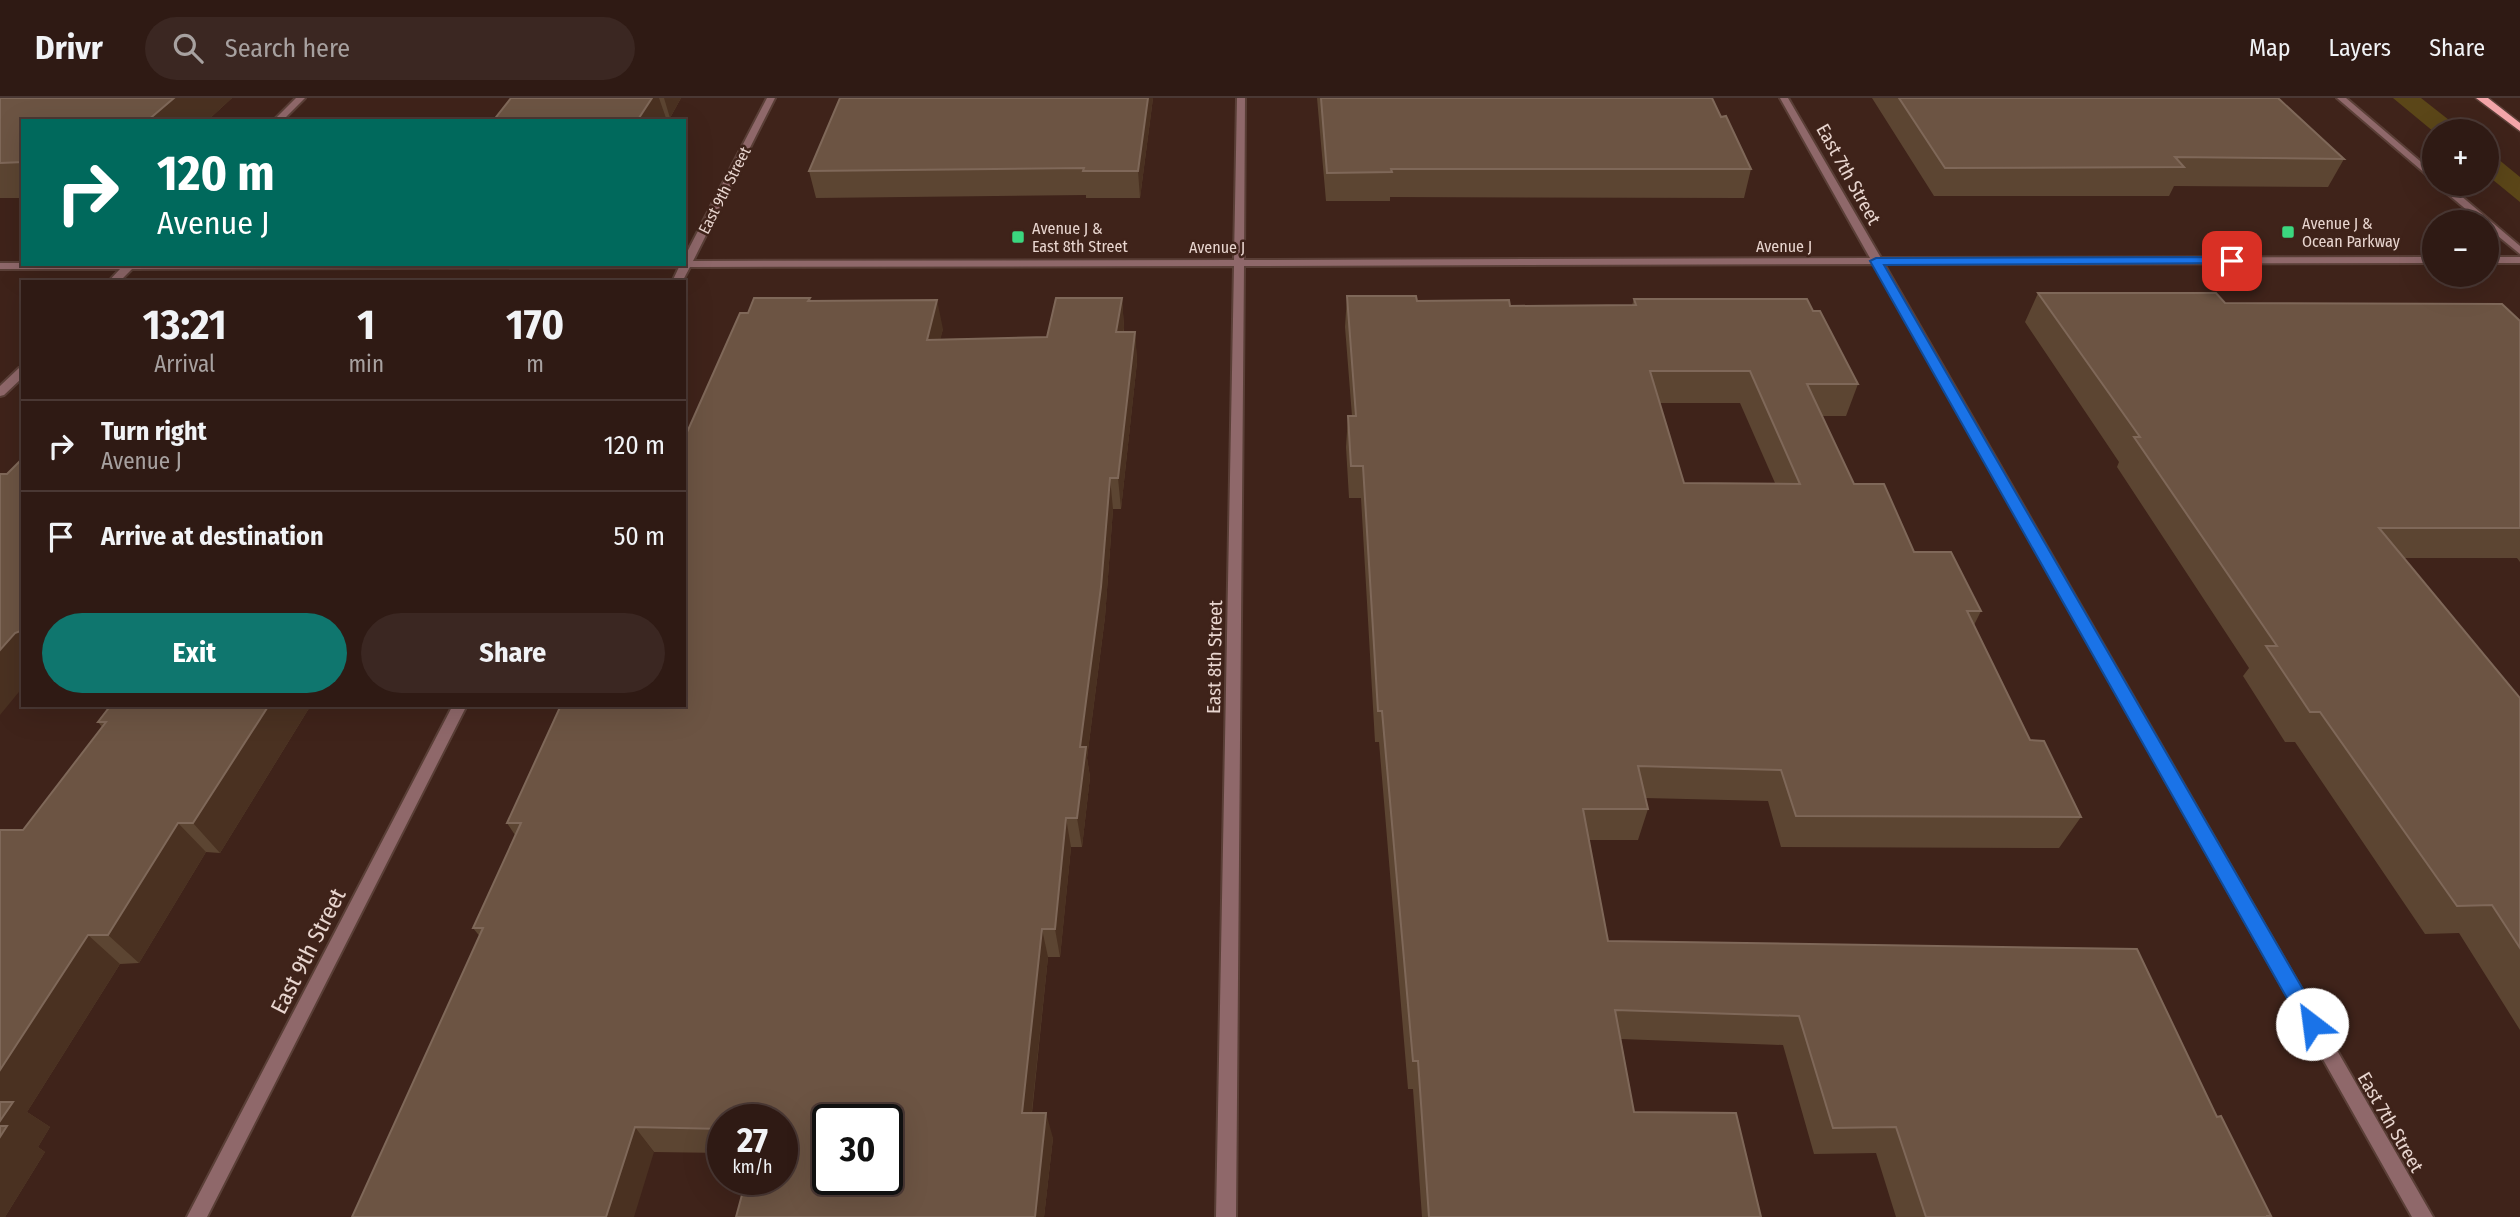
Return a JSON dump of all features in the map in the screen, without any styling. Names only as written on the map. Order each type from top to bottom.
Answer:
[{"type":"main road","points":[[2481,98],[2520,128]]},
{"type":"street","points":[[279,119],[300,98]]},
{"type":"street","name":"East 9th Street","points":[[686,264],[771,98]]},
{"type":"street","name":"East 8th Street","points":[[1226,1217],[1241,98]]},
{"type":"street","name":"East 7th Street","points":[[1784,98],[2423,1217]]},
{"type":"street","points":[[2341,98],[2422,168]]},
{"type":"street","points":[[2456,196],[2472,210]]},
{"type":"street","points":[[2499,233],[2520,251]]},
{"type":"street","name":"Avenue J","points":[[686,264],[2422,260]]},
{"type":"street","points":[[2499,260],[2520,260]]},
{"type":"street","name":"Avenue J","points":[[0,266],[21,266]]},
{"type":"street","points":[[115,280],[129,266]]},
{"type":"street","points":[[0,393],[21,372]]},
{"type":"street","name":"East 9th Street","points":[[197,1217],[459,707]]},
{"type":"shaded area","points":[[2393,98],[2421,98],[2448,119],[2422,119],[2422,122]]},
{"type":"shaded area","points":[[2499,160],[2520,177],[2520,202],[2499,185]]},
{"type":"building","points":[[0,98],[174,98],[149,119],[21,119],[21,162],[0,163]]},
{"type":"building","points":[[511,98],[652,98],[638,119],[495,119]]},
{"type":"building","points":[[840,98],[1148,98],[1138,171],[1083,171],[1084,168],[809,171]]},
{"type":"building","points":[[1321,98],[1712,98],[1721,117],[1726,116],[1751,169],[1391,169],[1392,172],[1327,173]]},
{"type":"building","points":[[1899,98],[2278,98],[2344,159],[2175,157],[2184,167],[1945,168]]},
{"type":"building","points":[[2038,293],[2216,293],[2225,303],[2502,304],[2520,321],[2520,528],[2379,528],[2520,698],[2520,948],[2492,905],[2457,906],[2320,712],[2310,712],[2266,646],[2277,646],[2134,437],[2140,437]]},
{"type":"building","points":[[1347,296],[1416,296],[1417,301],[1509,300],[1510,306],[1636,305],[1634,299],[1807,299],[1813,311],[1820,311],[1858,384],[1807,384],[1854,484],[1884,484],[1914,552],[1951,552],[1981,611],[1967,611],[2030,740],[2044,741],[2081,817],[1796,816],[1781,770],[1638,766],[1648,809],[1583,809],[1608,941],[2137,949],[2217,1117],[2221,1116],[2271,1216],[1926,1217],[1896,1127],[1833,1128],[1799,1016],[1615,1010],[1634,1112],[1736,1113],[1761,1217],[1429,1217],[1418,1061],[1413,1061],[1382,711],[1378,711],[1363,466],[1351,466],[1348,416],[1356,416]],"holes":[[[1650,371],[1750,371],[1800,484],[1684,483]]]},
{"type":"building","points":[[754,298],[810,298],[808,301],[937,300],[927,340],[1047,337],[1056,298],[1122,298],[1116,332],[1135,332],[1118,478],[1110,478],[1101,587],[1080,747],[1086,747],[1077,818],[1066,818],[1055,929],[1042,929],[1022,1113],[1046,1113],[1035,1217],[736,1217],[742,1195],[798,1195],[798,1104],[707,1104],[707,1129],[635,1127],[606,1217],[352,1217],[483,928],[473,928],[521,823],[507,823],[560,707],[686,707],[686,434],[740,313],[748,313]]},
{"type":"building","points":[[21,460],[21,631],[15,633],[0,650],[0,474],[7,474]]},
{"type":"building","points":[[109,707],[268,707],[193,823],[178,823],[108,935],[88,935],[0,1070],[0,830],[23,830],[106,722],[98,722]]},
{"type":"building","points":[[0,1102],[13,1102],[0,1121]]},
{"type":"building","points":[[0,1126],[7,1126],[0,1137]]},
{"type":"place","name":"Avenue J & Ocean Parkway","points":[[2288,232]]},
{"type":"place","name":"Avenue J & East 8th Street","points":[[1018,237]]},
{"type":"route","points":[[2232,261],[1876,261],[2312,1024]]}]
